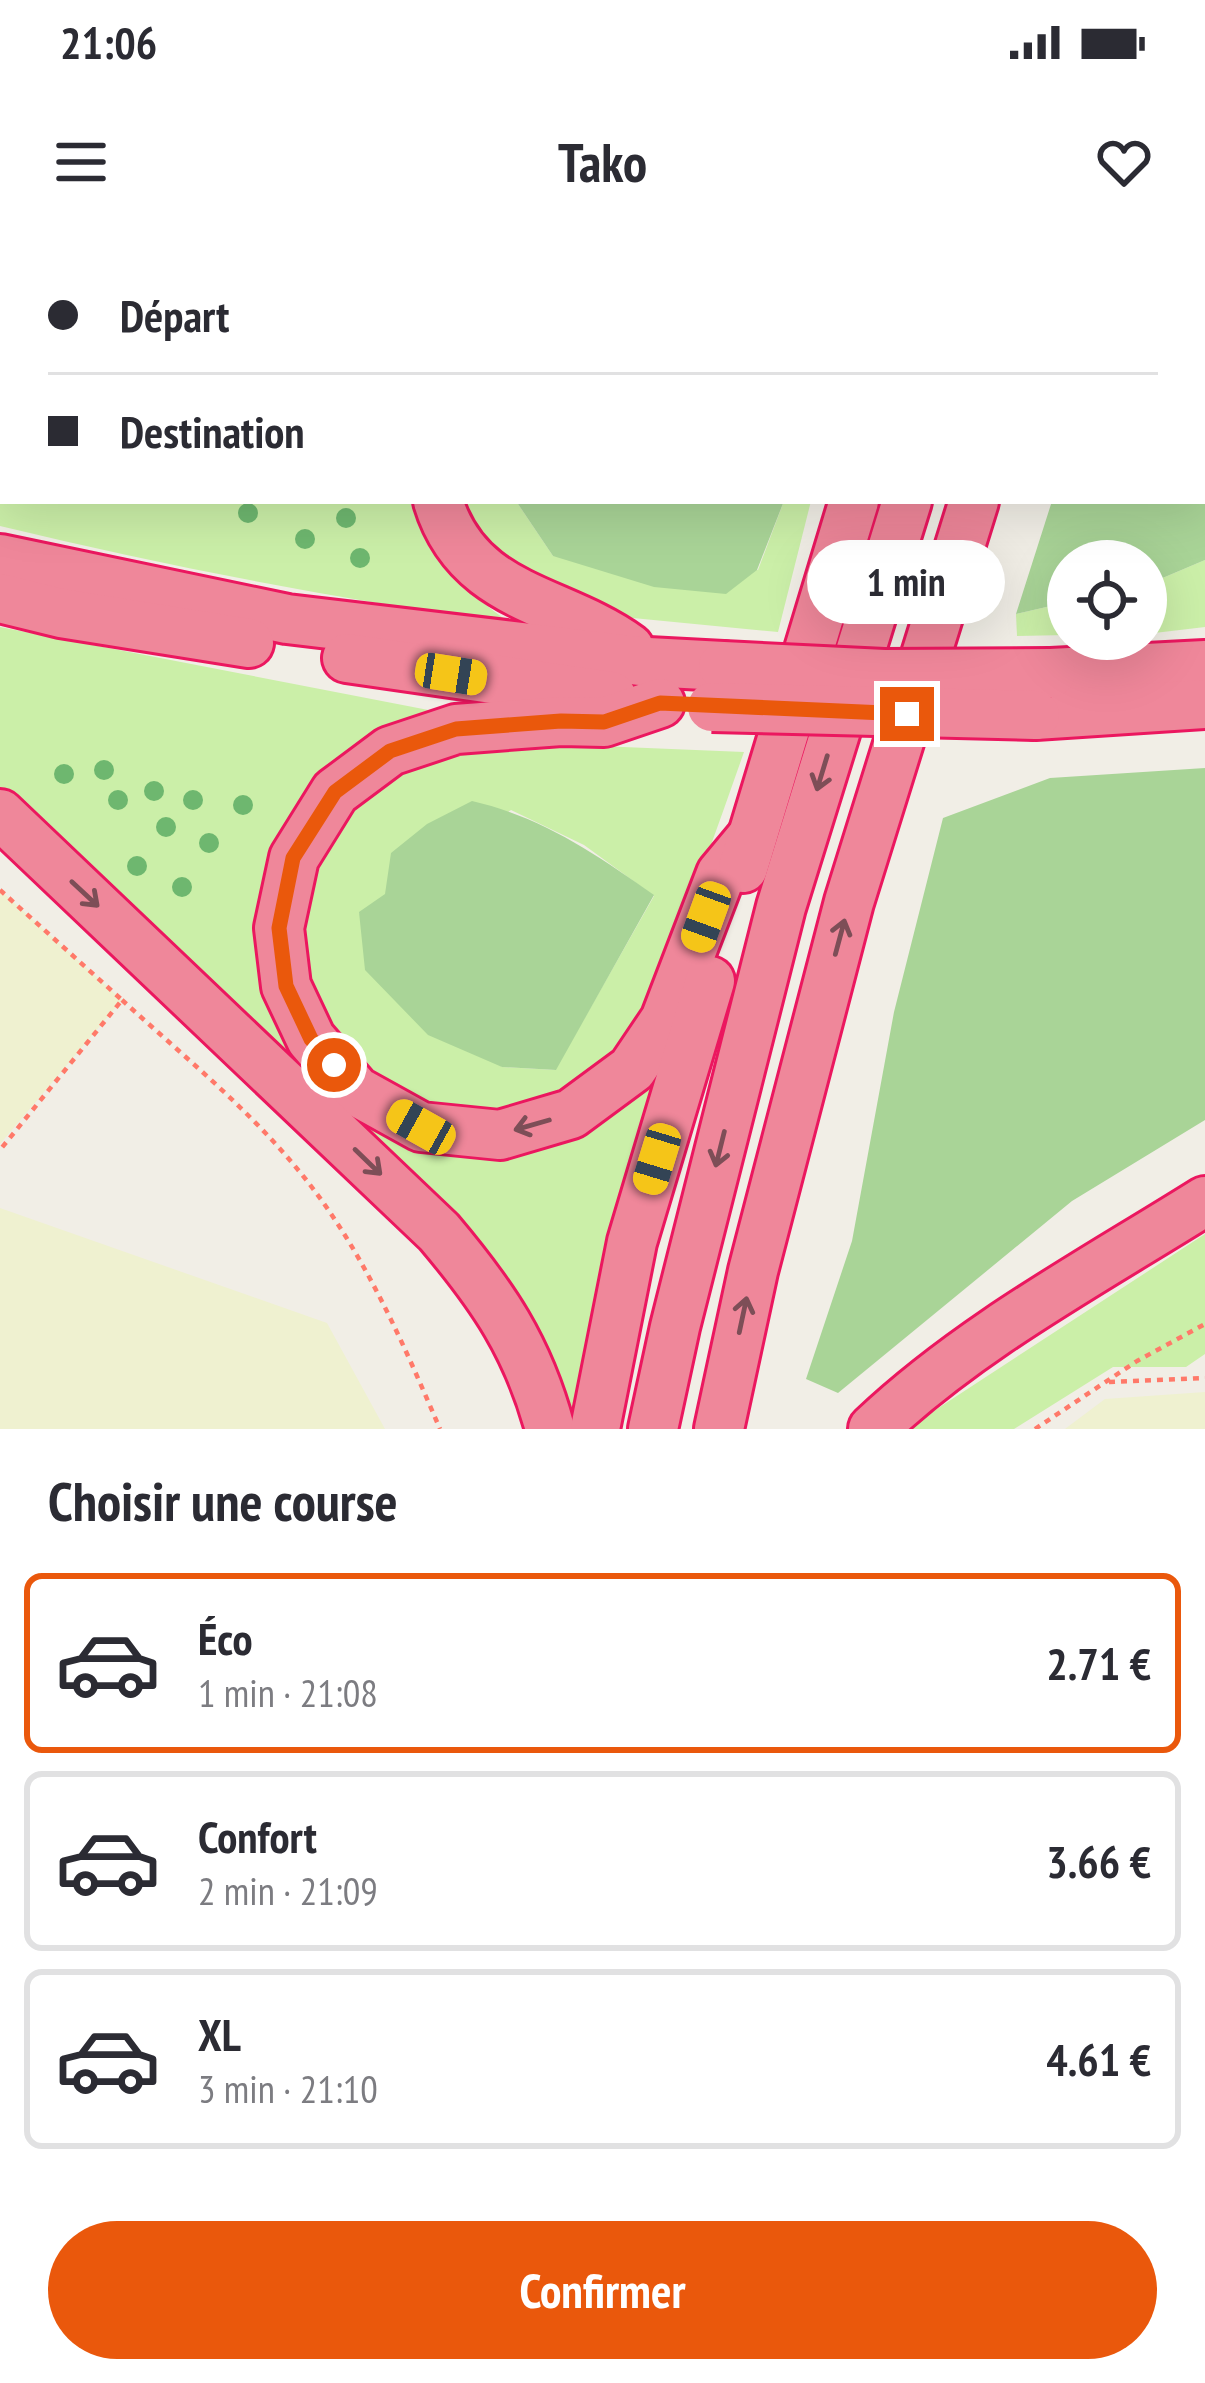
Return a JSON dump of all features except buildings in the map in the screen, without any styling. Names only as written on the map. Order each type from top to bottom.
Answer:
[{"type":"highway","points":[[439,504],[443,519],[472,561],[512,591],[608,633],[654,682]]},
{"type":"highway","points":[[835,556],[837,504]]},
{"type":"highway","points":[[595,1429],[632,1242],[853,504]]},
{"type":"highway","points":[[653,1429],[781,907],[906,504]]},
{"type":"highway","points":[[719,1429],[753,1271],[850,902],[973,504]]},
{"type":"highway","points":[[0,559],[287,620],[654,682]]},
{"type":"highway","points":[[0,598],[127,623],[654,682],[1043,694],[1120,711],[1205,704]]},
{"type":"highway","points":[[1043,694],[1205,665]]},
{"type":"highway","points":[[654,682],[604,722],[456,729],[390,751],[335,792],[293,858],[279,928],[286,986],[311,1039],[356,1091],[421,1127],[500,1135],[571,1114],[632,1069],[665,1020],[721,874],[751,838]]},
{"type":"highway","points":[[1120,711],[1141,728],[1205,726]]},
{"type":"highway","points":[[0,814],[439,1232],[489,1294],[522,1347],[550,1429]]},
{"type":"highway","points":[[873,1429],[994,1332],[1205,1201]]},
{"type":"path","points":[[0,890],[218,1086],[296,1166],[362,1266],[402,1339],[440,1429]]},
{"type":"path","points":[[0,1150],[122,1000]]},
{"type":"path","points":[[1035,1429],[1137,1361],[1205,1324]]},
{"type":"path","points":[[1109,1382],[1205,1378]]},
{"type":"green space","points":[[0,504],[411,504],[426,541],[448,572],[511,624],[254,581],[0,526]]},
{"type":"green space","points":[[461,504],[518,504],[553,556],[758,570],[783,504],[810,504],[778,632],[602,615],[481,546]]},
{"type":"green space","points":[[518,504],[783,504],[757,570],[726,594],[654,587],[553,556]]},
{"type":"green space","points":[[1051,504],[1205,504],[1205,560],[1167,576],[1167,540],[1047,540],[1047,607],[1016,614]]},
{"type":"green space","points":[[1205,560],[1205,627],[1167,632],[1167,576]]},
{"type":"green space","points":[[1047,607],[1047,635],[1017,636],[1016,614]]},
{"type":"green space","points":[[0,627],[449,714],[364,754],[270,973],[406,1135],[657,1077],[569,1428],[552,1368],[0,796]]},
{"type":"green space","points":[[526,743],[744,752],[651,999],[623,1042],[578,1083],[542,1099],[482,1111],[433,1110],[384,1082],[323,1017],[303,974],[303,912],[312,880],[343,822],[386,778],[434,758]],"holes":[[[511,810],[584,845],[654,896],[555,1070],[502,1067],[359,913]]]},
{"type":"green space","points":[[1205,768],[1205,1120],[1072,1201],[838,1393],[806,1379],[852,1241],[894,1012],[943,818],[1050,778]]},
{"type":"green space","points":[[472,801],[545,827],[654,895],[556,1070],[502,1067],[428,1035],[365,970],[359,912],[385,894],[391,853],[427,824]]},
{"type":"green space","points":[[0,890],[122,1000],[0,1144]]},
{"type":"green space","points":[[0,1208],[327,1323],[385,1429],[0,1429]]},
{"type":"green space","points":[[1205,1234],[1205,1354],[1186,1367],[1113,1367],[1014,1429],[912,1429],[920,1420]]},
{"type":"green space","points":[[1205,1392],[1205,1429],[1065,1429],[1105,1399]]},
{"type":"route","points":[[334,1065],[311,1039],[286,986],[279,928],[293,858],[335,792],[390,751],[456,729],[604,722],[660,703],[907,714]]}]
